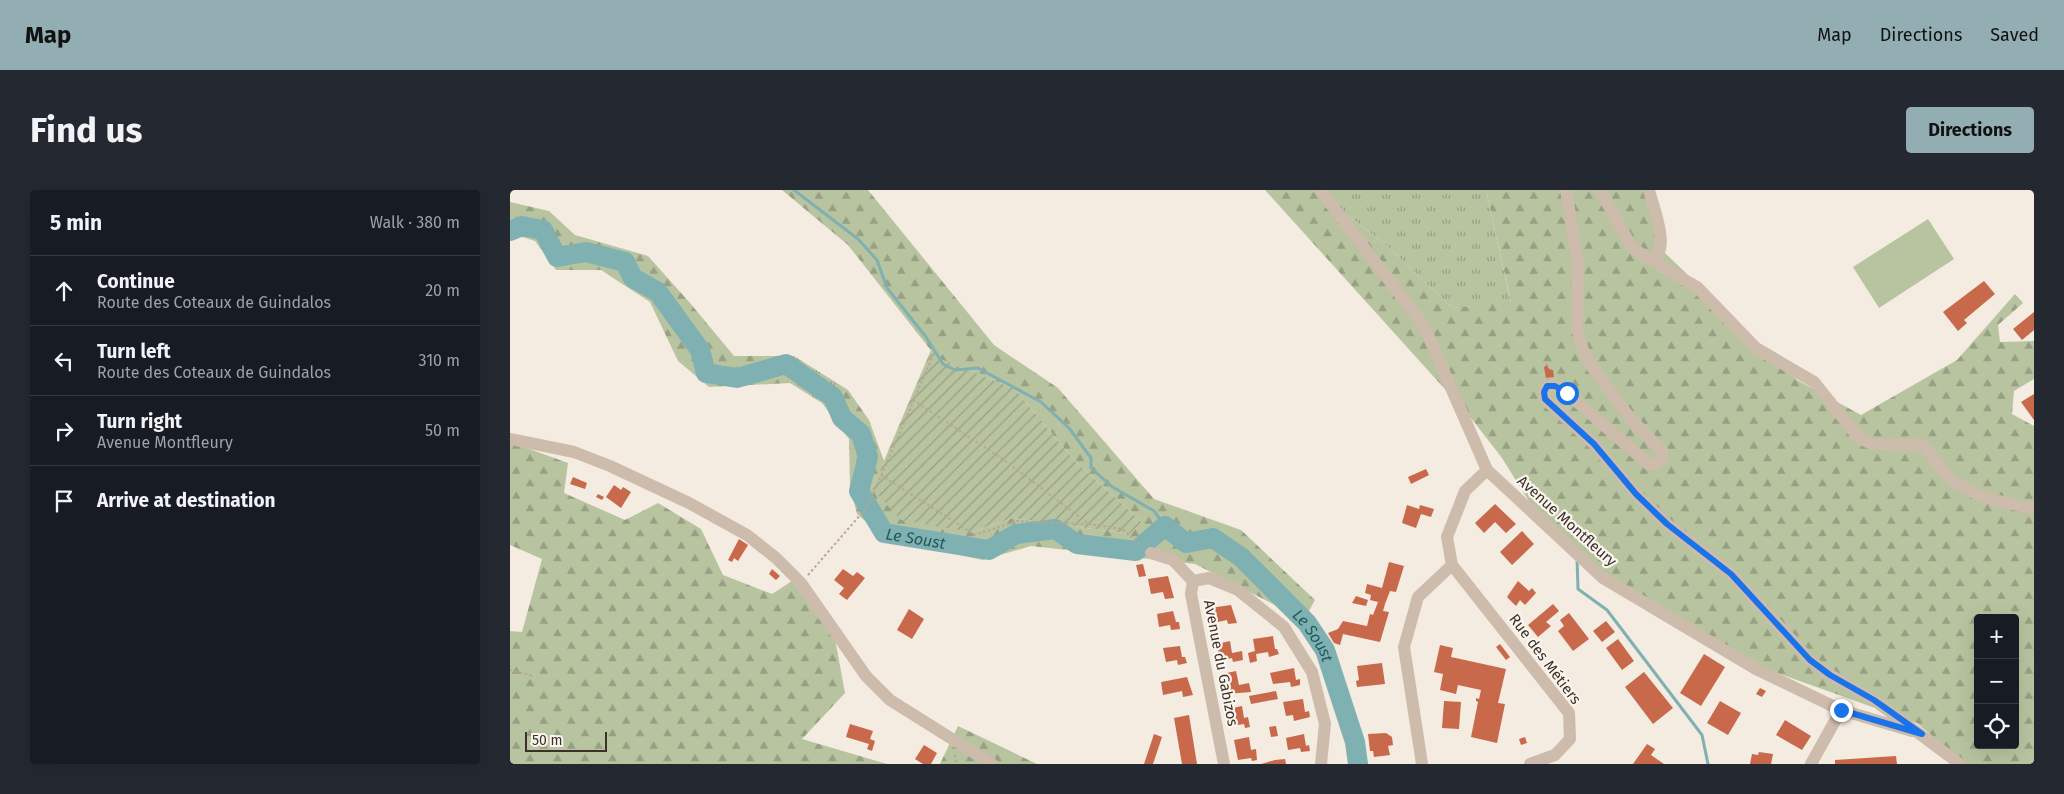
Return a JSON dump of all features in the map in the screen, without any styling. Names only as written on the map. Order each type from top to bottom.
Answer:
[{"type":"street","name":"Avenue Montfleury","points":[[1320,190],[1424,326],[1487,470],[1603,578],[1756,669],[1841,710],[1922,734]]},
{"type":"street","points":[[1566,190],[1578,264],[1577,329],[1583,350],[1592,368],[1631,419],[1662,451],[1662,458],[1656,464],[1648,464],[1567,393],[1555,386],[1547,386],[1544,392],[1545,399],[1594,444],[1636,494],[1667,524],[1731,574],[1810,660],[1830,675],[1874,700],[1922,734],[1957,763]]},
{"type":"street","points":[[1600,190],[1631,246],[1648,259],[1660,254],[1662,244],[1649,190]]},
{"type":"street","points":[[1654,258],[1663,268],[1698,287],[1756,348],[1814,382],[1858,438],[1872,444],[1923,445],[1952,481],[1982,497],[2034,509]]},
{"type":"street","points":[[510,439],[574,452],[610,466],[689,503],[747,535],[776,558],[801,583],[866,676],[890,700],[992,764]]},
{"type":"street","name":"Rue des Métiers","points":[[1487,470],[1465,491],[1447,536],[1452,565],[1569,713],[1570,739],[1555,755],[1530,764]]},
{"type":"street","points":[[1151,553],[1173,560],[1192,581]]},
{"type":"street","points":[[1422,764],[1404,647],[1418,597],[1452,565]]},
{"type":"street","name":"Avenue du Gabizos","points":[[1224,764],[1191,594],[1192,581],[1209,578],[1238,590],[1284,627],[1312,672],[1325,724],[1321,764]]},
{"type":"street","points":[[1811,764],[1841,710]]},
{"type":"path","points":[[801,583],[868,506],[935,351]]},
{"type":"path","points":[[913,400],[1004,460],[1089,524]]},
{"type":"path","points":[[881,475],[975,535],[1017,521],[1089,524],[1122,529],[1132,537]]},
{"type":"path","points":[[510,670],[533,676]]},
{"type":"green space","points":[[782,190],[868,190],[994,345],[1058,388],[1154,499],[1241,530],[1315,600],[1304,620],[1195,564],[1031,546],[983,560],[886,539],[857,514],[850,486],[849,439],[822,403],[848,390],[869,420],[884,461],[872,489],[971,532],[1013,518],[1130,534],[1142,522],[1075,461],[1015,389],[937,358],[848,245]]},
{"type":"green space","points":[[1265,190],[1315,190],[1387,246],[1452,308],[1511,302],[1486,190],[1648,190],[1663,251],[1797,380],[1861,415],[1957,360],[2015,294],[2023,303],[1998,325],[2000,342],[2034,341],[2034,379],[2014,391],[2012,414],[2034,426],[2034,764],[1965,764],[1917,723],[1769,670],[1603,575],[1542,522],[1502,458],[1471,418]]},
{"type":"green space","points":[[1315,190],[1486,190],[1511,303],[1452,308],[1387,246]]},
{"type":"green space","points":[[510,202],[549,211],[575,235],[648,256],[734,356],[794,356],[790,383],[709,387],[678,361],[650,302],[601,270],[556,270],[535,241],[510,233]]},
{"type":"green space","points":[[1928,219],[1954,259],[1879,308],[1853,267]]},
{"type":"green space","points":[[931,350],[938,358],[1015,389],[1075,461],[1142,522],[1130,534],[1013,518],[971,532],[901,520],[872,489]]},
{"type":"green space","points":[[794,356],[848,390],[822,403],[790,383]]},
{"type":"green space","points":[[510,442],[568,463],[564,493],[625,520],[658,503],[701,529],[723,575],[772,594],[792,581],[835,639],[845,693],[802,739],[887,764],[510,764],[510,631],[522,632],[542,559],[510,545]]},
{"type":"green space","points":[[958,726],[1037,764],[940,764]]},
{"type":"building","points":[[1984,281],[1995,294],[1964,320],[1967,323],[1958,331],[1943,312]]},
{"type":"building","points":[[2034,312],[2034,330],[2022,340],[2013,329]]},
{"type":"building","points":[[1546,363],[1549,369],[1553,370],[1554,377],[1546,378],[1544,367]]},
{"type":"building","points":[[2034,394],[2034,420],[2021,402]]},
{"type":"building","points":[[1426,469],[1429,475],[1411,484],[1408,477]]},
{"type":"building","points":[[573,477],[587,483],[585,489],[570,484]]},
{"type":"building","points":[[614,485],[621,490],[623,487],[631,492],[621,508],[606,497]]},
{"type":"building","points":[[598,494],[604,497],[602,500],[596,497]]},
{"type":"building","points":[[1495,504],[1516,524],[1506,533],[1495,522],[1484,533],[1475,523]]},
{"type":"building","points":[[1407,505],[1419,509],[1420,505],[1434,509],[1431,517],[1421,514],[1416,528],[1402,523]]},
{"type":"building","points":[[1522,531],[1534,544],[1512,565],[1500,552]]},
{"type":"building","points":[[739,539],[748,545],[738,561],[734,558],[732,562],[728,560]]},
{"type":"building","points":[[1389,562],[1404,566],[1396,592],[1390,591],[1385,604],[1383,611],[1389,612],[1380,642],[1343,634],[1340,645],[1334,643],[1328,633],[1338,629],[1343,621],[1367,626],[1370,614],[1373,615],[1378,602],[1370,600],[1371,595],[1365,593],[1367,584],[1382,588]]},
{"type":"building","points":[[1143,564],[1146,576],[1139,577],[1136,565]]},
{"type":"building","points":[[772,569],[780,576],[776,580],[769,574]]},
{"type":"building","points":[[843,569],[853,576],[857,572],[865,578],[847,600],[839,594],[844,588],[834,580]]},
{"type":"building","points":[[1168,576],[1174,598],[1165,599],[1163,592],[1151,594],[1148,579]]},
{"type":"building","points":[[1518,581],[1529,591],[1532,588],[1536,593],[1525,605],[1520,600],[1516,606],[1507,597]]},
{"type":"building","points":[[1356,596],[1368,600],[1366,606],[1352,603]]},
{"type":"building","points":[[1553,604],[1559,611],[1546,622],[1551,626],[1538,637],[1528,625]]},
{"type":"building","points":[[1231,605],[1237,623],[1228,624],[1227,620],[1213,623],[1210,608]]},
{"type":"building","points":[[909,609],[924,619],[912,639],[897,630]]},
{"type":"building","points":[[1173,611],[1176,622],[1179,622],[1180,629],[1171,630],[1170,625],[1159,627],[1157,614]]},
{"type":"building","points":[[1569,613],[1589,639],[1573,651],[1558,631],[1564,626],[1560,620]]},
{"type":"building","points":[[1606,621],[1615,632],[1602,642],[1593,631]]},
{"type":"building","points":[[1273,636],[1275,649],[1277,649],[1279,654],[1269,657],[1268,652],[1256,654],[1257,661],[1250,663],[1248,653],[1255,651],[1253,639]]},
{"type":"building","points":[[1618,639],[1634,661],[1622,670],[1606,648]]},
{"type":"building","points":[[1230,641],[1232,653],[1242,651],[1243,660],[1233,662],[1232,658],[1220,661],[1217,644]]},
{"type":"building","points":[[1500,644],[1510,657],[1506,660],[1496,647]]},
{"type":"building","points":[[1440,645],[1453,648],[1451,657],[1506,669],[1498,703],[1505,704],[1497,743],[1471,737],[1478,702],[1476,698],[1479,699],[1481,690],[1458,685],[1456,694],[1440,690],[1443,674],[1434,672]]},
{"type":"building","points":[[1180,646],[1182,657],[1185,657],[1187,663],[1178,665],[1177,660],[1166,662],[1163,648]]},
{"type":"building","points":[[1704,654],[1725,667],[1701,706],[1680,693]]},
{"type":"building","points":[[1382,663],[1385,684],[1357,687],[1356,681],[1359,680],[1357,666]]},
{"type":"building","points":[[1294,668],[1296,680],[1300,679],[1300,685],[1291,687],[1290,682],[1273,684],[1270,673]]},
{"type":"building","points":[[1236,671],[1239,685],[1249,683],[1251,692],[1226,694],[1222,674]]},
{"type":"building","points":[[1644,672],[1673,708],[1653,724],[1625,687]]},
{"type":"building","points":[[1187,677],[1193,695],[1183,697],[1182,691],[1163,695],[1161,682]]},
{"type":"building","points":[[1760,688],[1766,691],[1762,697],[1756,694]]},
{"type":"building","points":[[1276,691],[1278,699],[1251,704],[1249,696]]},
{"type":"building","points":[[1303,699],[1305,712],[1309,711],[1310,717],[1294,721],[1293,715],[1286,716],[1283,702]]},
{"type":"building","points":[[1444,701],[1461,702],[1459,729],[1442,728]]},
{"type":"building","points":[[1720,701],[1741,713],[1728,735],[1707,723]]},
{"type":"building","points":[[1242,706],[1244,718],[1248,717],[1250,727],[1245,728],[1244,724],[1232,726],[1228,709]]},
{"type":"building","points":[[1189,715],[1197,764],[1182,764],[1174,718]]},
{"type":"building","points":[[1785,720],[1811,736],[1802,750],[1776,735]]},
{"type":"building","points":[[850,724],[873,731],[870,739],[875,741],[872,751],[867,749],[869,744],[846,737]]},
{"type":"building","points":[[1276,726],[1278,736],[1271,737],[1269,727]]},
{"type":"building","points":[[1386,733],[1392,737],[1393,745],[1388,746],[1390,755],[1374,757],[1373,751],[1370,751],[1368,734]]},
{"type":"building","points":[[1154,734],[1162,737],[1153,764],[1144,764]]},
{"type":"building","points":[[1304,734],[1306,746],[1309,745],[1310,751],[1301,752],[1300,748],[1288,750],[1286,738]]},
{"type":"building","points":[[1249,737],[1251,750],[1256,749],[1257,760],[1252,761],[1251,758],[1238,760],[1234,740]]},
{"type":"building","points":[[1525,737],[1527,743],[1521,745],[1519,739]]},
{"type":"building","points":[[1647,744],[1655,749],[1651,755],[1664,764],[1633,764]]},
{"type":"building","points":[[924,745],[937,753],[931,764],[923,764],[915,759]]},
{"type":"building","points":[[1759,752],[1773,754],[1771,764],[1750,764],[1752,754],[1758,755]]},
{"type":"building","points":[[1896,756],[1897,764],[1835,764],[1835,760]]},
{"type":"building","points":[[1285,759],[1286,764],[1261,764],[1275,760]]},
{"type":"waterway","points":[[794,190],[858,239],[877,260],[887,288],[926,337],[943,364],[955,370],[978,368],[1041,402],[1069,428],[1091,458],[1091,468],[1111,486],[1154,511],[1165,526]]},
{"type":"waterway","name":"Le Soust","points":[[510,231],[522,226],[543,230],[557,257],[586,252],[625,262],[633,278],[658,292],[700,350],[706,373],[737,378],[786,364],[833,397],[842,418],[861,434],[868,457],[859,491],[884,533],[989,550],[1016,534],[1055,529],[1077,544],[1136,551],[1165,526],[1186,543],[1213,538],[1241,557],[1307,623],[1325,650],[1355,742],[1358,764]]},
{"type":"waterway","points":[[1577,558],[1578,589],[1607,610],[1702,735],[1708,764]]},
{"type":"route","points":[[1567,393],[1555,386],[1547,386],[1544,392],[1545,399],[1594,444],[1636,494],[1667,524],[1731,574],[1784,634],[1810,660],[1830,675],[1874,700],[1922,734],[1841,710]]}]
